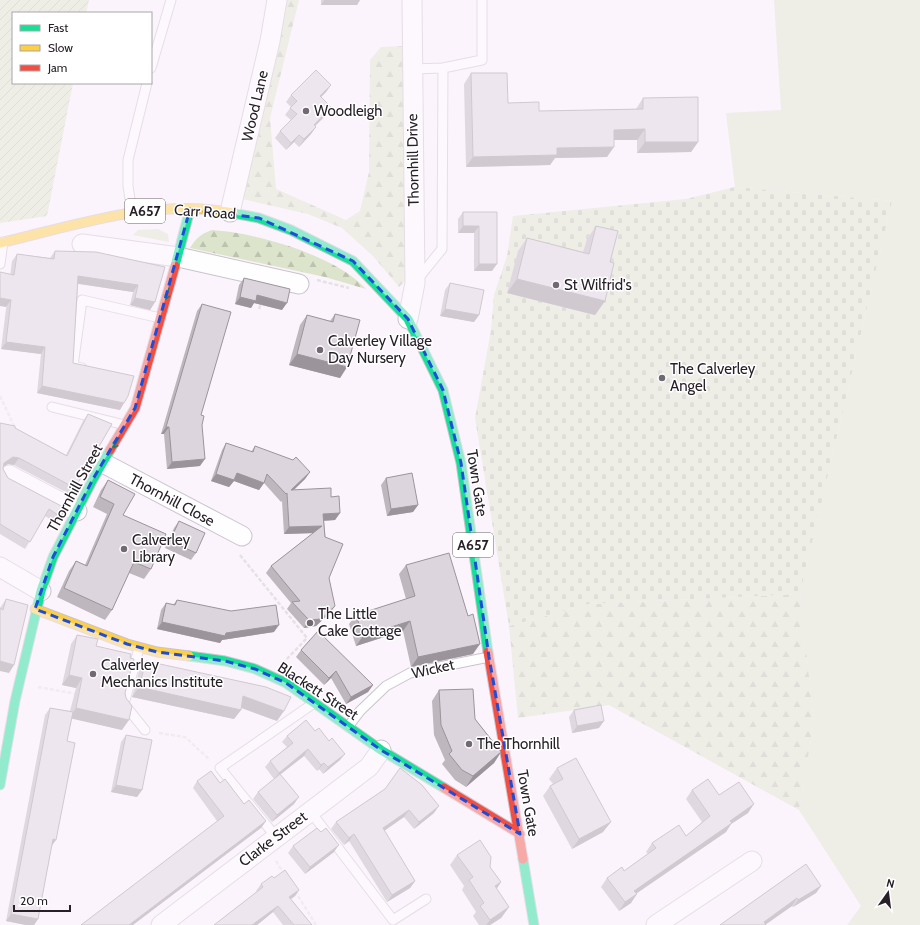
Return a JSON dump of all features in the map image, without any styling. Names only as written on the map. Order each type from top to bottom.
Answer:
[{"type":"street","name":"Wood Lane","points":[[230,212],[270,41],[277,0]]},
{"type":"street","name":"Thornhill Drive","points":[[408,319],[415,283],[412,0]]},
{"type":"street","name":"Carr Road","points":[[2,242],[132,213],[190,209],[230,212],[259,218],[291,230]]},
{"type":"street","name":"Thornhill Street","points":[[0,785],[12,695],[35,609],[53,557],[135,408],[140,380],[178,257],[190,209]]},
{"type":"street","name":"Town Gate","points":[[291,230],[353,261],[408,319],[443,390],[461,463],[489,657],[520,834],[534,925]]},
{"type":"street","points":[[82,244],[178,257],[299,284]]},
{"type":"street","name":"Thornhill Close","points":[[103,464],[242,536]]},
{"type":"street","points":[[9,475],[77,511]]},
{"type":"street","points":[[0,567],[41,591]]},
{"type":"street","name":"Blackett Street","points":[[35,609],[139,648],[157,652],[226,661],[255,669],[272,676],[286,683],[381,750],[520,834]]},
{"type":"street","name":"Clarke Street","points":[[161,925],[369,766],[381,750]]},
{"type":"street","points":[[656,925],[752,861]]},
{"type":"lane","points":[[152,65],[171,0]]},
{"type":"lane","points":[[412,69],[443,68],[482,60],[482,0]]},
{"type":"lane","points":[[415,283],[442,249],[443,68]]},
{"type":"lane","points":[[132,213],[128,186],[128,160],[147,84]]},
{"type":"lane","points":[[0,264],[2,242]]},
{"type":"lane","points":[[94,370],[73,366],[82,300],[160,318]]},
{"type":"lane","points":[[52,407],[126,426]]},
{"type":"lane","points":[[139,648],[124,704],[145,730]]},
{"type":"lane","name":"Wicket","points":[[348,727],[360,711],[386,686],[410,673],[489,657]]},
{"type":"lane","points":[[271,841],[220,768],[314,703]]},
{"type":"lane","points":[[310,811],[394,920],[426,899]]},
{"type":"path","points":[[299,284],[304,277],[350,288]]},
{"type":"path","points":[[260,304],[260,309]]},
{"type":"path","points":[[0,396],[16,429]]},
{"type":"path","points":[[242,536],[240,555],[307,638],[272,676]]},
{"type":"path","points":[[12,695],[79,695]]},
{"type":"path","points":[[145,730],[185,737],[220,768]]},
{"type":"path","points":[[271,841],[287,878]]},
{"type":"path","points":[[291,885],[316,925]]},
{"type":"highlighted area","points":[[190,209],[259,218],[353,261],[408,319],[443,390],[461,463],[489,657],[520,834],[381,750],[286,683],[255,669],[225,661],[157,652],[127,644],[35,609],[53,557],[93,479],[135,408]]},
{"type":"green space","points":[[0,0],[89,0],[86,12],[12,12],[12,84],[73,84],[47,216],[0,223]]},
{"type":"green space","points":[[283,0],[299,0],[270,118],[276,189],[346,220],[360,211],[369,172],[370,60],[381,47],[403,46],[406,280],[399,287],[373,256],[342,228],[308,214],[238,198]]},
{"type":"green space","points":[[774,0],[920,0],[920,925],[847,925],[861,906],[799,810],[814,722],[800,594],[892,201],[735,187],[726,113],[781,110]]},
{"type":"green space","name":"St Wilfrid's","points":[[735,187],[892,201],[800,594],[589,604],[509,626],[475,418],[491,330],[494,295],[507,256],[513,216],[686,199]]},
{"type":"green space","points":[[158,229],[168,234],[169,242],[133,235],[138,230]]},
{"type":"green space","points":[[212,230],[230,232],[272,241],[316,256],[352,277],[366,289],[325,277],[190,248],[199,237]]},
{"type":"green space","points":[[800,594],[814,722],[799,810],[609,705],[518,718],[509,626],[589,604]]},
{"type":"building","name":"Woodleigh","points":[[316,70],[331,85],[320,96],[331,107],[314,125],[316,127],[304,139],[299,135],[291,143],[280,131],[297,114],[290,108],[297,101],[291,95]]},
{"type":"building","points":[[471,73],[507,73],[508,103],[539,102],[539,111],[643,109],[643,98],[698,97],[698,142],[645,142],[645,129],[614,130],[614,147],[557,148],[557,155],[473,157]]},
{"type":"building","points":[[463,212],[497,212],[497,264],[479,264],[479,226],[463,226]]},
{"type":"building","name":"St Wilfrid's","points":[[596,226],[618,231],[610,262],[614,263],[605,301],[517,279],[527,238],[589,254]]},
{"type":"building","points":[[55,251],[96,252],[165,267],[155,302],[135,298],[138,285],[78,276],[73,363],[134,376],[128,396],[124,403],[42,386],[45,347],[6,342],[11,300],[0,298],[0,272],[14,275],[17,254],[54,259]]},
{"type":"building","points":[[244,278],[290,289],[287,303],[257,295],[256,301],[240,297]]},
{"type":"building","points":[[450,283],[484,290],[479,315],[445,309]]},
{"type":"building","points":[[202,304],[231,312],[201,415],[204,416],[202,425],[205,459],[172,462],[169,427],[166,427]]},
{"type":"building","name":"Calverley Village Day Nursery","points":[[335,314],[360,320],[347,367],[297,354],[307,315],[333,322]]},
{"type":"building","points":[[88,414],[112,424],[75,488],[19,458],[13,457],[4,463],[3,469],[8,478],[65,508],[61,517],[49,509],[30,542],[0,524],[0,423],[15,426],[15,428],[67,456]]},
{"type":"building","points":[[226,443],[253,452],[255,446],[293,460],[296,457],[310,472],[291,490],[331,488],[331,497],[339,496],[340,513],[323,514],[325,537],[343,544],[329,578],[335,606],[321,619],[309,620],[292,602],[300,601],[271,566],[322,526],[289,527],[287,493],[286,494],[267,474],[264,483],[237,473],[234,480],[216,474]]},
{"type":"building","points":[[412,473],[418,505],[391,509],[386,478]]},
{"type":"building","points":[[108,480],[135,494],[123,515],[166,534],[151,569],[134,562],[112,610],[64,588],[76,561],[87,566],[114,504],[100,497]]},
{"type":"building","points":[[179,521],[205,533],[196,553],[170,541]]},
{"type":"building","points":[[449,553],[468,616],[473,614],[480,644],[418,657],[410,621],[363,636],[356,615],[415,596],[406,565]]},
{"type":"building","points":[[6,599],[28,605],[14,665],[0,661],[0,608],[3,610]]},
{"type":"building","points":[[177,600],[231,611],[276,605],[279,625],[226,633],[225,636],[162,622],[166,603],[175,605]]},
{"type":"building","points":[[318,631],[373,685],[351,697],[336,671],[329,678],[301,650]]},
{"type":"building","points":[[77,635],[98,639],[96,646],[131,654],[130,658],[134,659],[125,693],[126,698],[132,706],[129,720],[76,708],[82,678],[69,675]]},
{"type":"building","points":[[146,661],[266,687],[291,697],[284,711],[243,696],[241,710],[139,687]]},
{"type":"building","points":[[473,689],[475,719],[501,752],[473,776],[462,770],[449,754],[452,751],[441,725],[439,690]]},
{"type":"building","points":[[601,705],[604,721],[577,726],[574,710]]},
{"type":"building","points":[[50,708],[73,712],[67,741],[75,743],[56,840],[53,839],[38,919],[11,914]]},
{"type":"building","points":[[306,720],[315,731],[319,728],[329,741],[332,738],[345,754],[328,767],[324,763],[321,765],[308,749],[279,773],[270,761],[293,743],[287,736]]},
{"type":"building","points":[[126,735],[152,740],[142,790],[116,785]]},
{"type":"building","points":[[576,758],[611,822],[579,839],[550,786],[563,779],[557,768]]},
{"type":"building","points":[[400,768],[422,785],[439,806],[419,822],[409,810],[383,828],[415,881],[392,895],[354,834],[349,838],[336,822],[385,789]]},
{"type":"building","points":[[211,771],[220,783],[225,779],[244,804],[249,800],[266,821],[129,925],[81,925],[224,816],[197,781]]},
{"type":"building","points":[[280,774],[299,797],[277,815],[258,792]]},
{"type":"building","points":[[708,779],[719,795],[739,782],[754,804],[730,821],[732,823],[634,891],[637,894],[625,902],[607,878],[622,867],[624,871],[656,848],[652,843],[679,825],[686,836],[710,816],[692,790]]},
{"type":"building","points":[[317,828],[321,832],[326,828],[339,845],[310,867],[293,846]]},
{"type":"building","points":[[480,840],[491,857],[490,867],[501,882],[495,886],[509,907],[490,920],[480,906],[484,903],[469,880],[473,877],[457,855]]},
{"type":"building","points":[[806,864],[821,886],[798,900],[797,898],[764,922],[766,925],[720,925]]},
{"type":"building","points":[[285,870],[299,890],[289,897],[312,925],[294,925],[278,906],[252,925],[214,925],[263,887],[261,884],[272,876],[274,878]]},
{"type":"traffic: fast","points":[[175,266],[190,209]]},
{"type":"traffic: fast","points":[[233,213],[259,218],[291,230],[353,261],[408,319],[443,390],[461,463],[488,652]]},
{"type":"traffic: fast","points":[[0,785],[15,701],[41,591],[53,557],[93,479],[110,450]]},
{"type":"traffic: fast","points":[[189,656],[225,661],[255,669],[286,683],[381,750],[444,788]]},
{"type":"traffic: fast","points":[[523,859],[534,925]]},
{"type":"traffic: slow","points":[[0,243],[86,222],[145,211],[204,209],[233,213]]},
{"type":"traffic: slow","points":[[35,609],[127,644],[157,652],[189,656]]},
{"type":"traffic: jam","points":[[110,450],[135,408],[175,266]]},
{"type":"traffic: jam","points":[[488,652],[523,859]]},
{"type":"traffic: jam","points":[[444,788],[520,834]]},
{"type":"place","name":"Woodleigh","points":[[306,111]]},
{"type":"place","name":"St Wilfrid's","points":[[556,285]]},
{"type":"place","name":"Calverley Village Day Nursery","points":[[320,350]]},
{"type":"place","name":"The Calverley Angel","points":[[662,378]]},
{"type":"place","name":"Calverley Library","points":[[124,549]]},
{"type":"place","name":"The Little Cake Cottage","points":[[310,623]]},
{"type":"place","name":"Calverley Mechanics Institute","points":[[93,674]]},
{"type":"place","name":"The Thornhill","points":[[469,744]]}]
